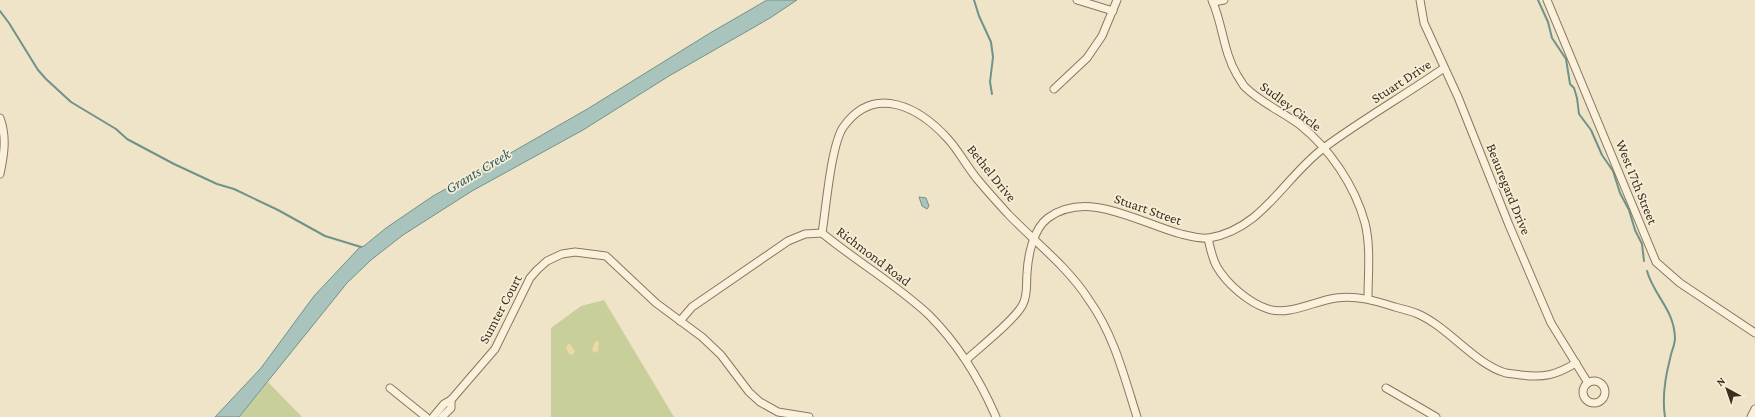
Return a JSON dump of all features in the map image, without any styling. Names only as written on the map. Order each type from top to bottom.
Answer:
[{"type":"street","points":[[1077,0],[1113,11]]},
{"type":"street","points":[[1054,89],[1087,58],[1102,36],[1117,0]]},
{"type":"street","points":[[1213,1],[1224,0]]},
{"type":"street","name":"Beauregard Drive","points":[[1420,0],[1424,23],[1458,97],[1509,225],[1551,323],[1588,382]]},
{"type":"street","name":"West 17th Street","points":[[1547,0],[1656,262],[1680,283],[1755,333]]},
{"type":"street","name":"Sudley Circle","points":[[1213,1],[1226,51],[1233,67],[1245,87],[1267,104],[1300,125],[1324,148],[1344,175],[1356,199],[1365,223],[1368,246],[1368,298]]},
{"type":"street","name":"Stuart Drive","points":[[1371,116],[1397,101],[1444,68]]},
{"type":"street","name":"Bethel Drive","points":[[822,233],[836,144],[843,127],[866,106],[880,103],[895,104],[913,109],[948,139],[978,180],[1034,241],[1075,280],[1090,300],[1115,347],[1136,417]]},
{"type":"street","name":"Stuart Street","points":[[966,360],[1014,316],[1023,305],[1028,291],[1027,274],[1034,241],[1039,229],[1047,218],[1065,209],[1083,205],[1101,207],[1162,229],[1188,236],[1208,238],[1231,232],[1248,223],[1304,165],[1324,148],[1371,116]]},
{"type":"street","points":[[0,118],[4,135],[5,152],[0,174]]},
{"type":"street","name":"Richmond Road","points":[[680,321],[692,307],[788,241],[805,234],[822,233],[844,251],[909,298],[929,316],[966,360],[996,417]]},
{"type":"street","points":[[1208,238],[1211,252],[1217,267],[1228,281],[1247,298],[1268,309],[1289,310],[1337,298],[1368,298],[1418,313],[1430,320],[1483,361],[1505,373],[1546,376],[1559,373],[1576,363]]},
{"type":"street","name":"Sumter Court","points":[[433,417],[444,404],[451,400],[495,349],[533,274],[547,261],[562,254],[575,252],[606,256],[656,303],[702,337],[721,355],[749,392],[760,402],[778,412],[809,417]]},
{"type":"street","points":[[390,388],[426,417]]},
{"type":"street","points":[[1386,388],[1436,417]]},
{"type":"street","name":"Sumter Court","points":[[442,417],[450,408],[451,400]]},
{"type":"street","points":[[1751,417],[1755,408]]},
{"type":"green space","points":[[604,300],[674,417],[551,417],[551,328],[581,306]]},
{"type":"green space","points":[[268,382],[302,417],[239,417]]},
{"type":"sand","points":[[598,341],[598,351],[594,353],[592,349],[595,342]]},
{"type":"sand","points":[[568,344],[570,344],[575,351],[573,355],[569,354],[566,348]]},
{"type":"water","points":[[767,0],[797,0],[770,18],[669,76],[583,130],[472,191],[403,235],[371,260],[347,283],[239,417],[215,417],[261,368],[314,296],[360,247],[364,246],[386,228],[433,196],[589,108],[710,33]]},
{"type":"water","points":[[919,197],[926,198],[929,206],[927,209],[922,206]]},
{"type":"waterway","points":[[974,0],[979,16],[991,42],[993,57],[990,82],[992,94]]},
{"type":"waterway","points":[[1538,0],[1548,22],[1552,38],[1566,59],[1570,84],[1574,88],[1579,114],[1591,130],[1602,155],[1613,171],[1620,193],[1629,210],[1635,230],[1642,244],[1644,261]]},
{"type":"waterway","points":[[0,11],[38,70],[46,79],[71,102],[116,129],[127,139],[174,164],[217,184],[234,189],[278,210],[325,236],[361,247]]},
{"type":"waterway","points":[[1647,271],[1654,288],[1668,311],[1674,328],[1675,341],[1664,388],[1665,417]]},
{"type":"water label","name":"Grants Creek","points":[[478,171]]}]
